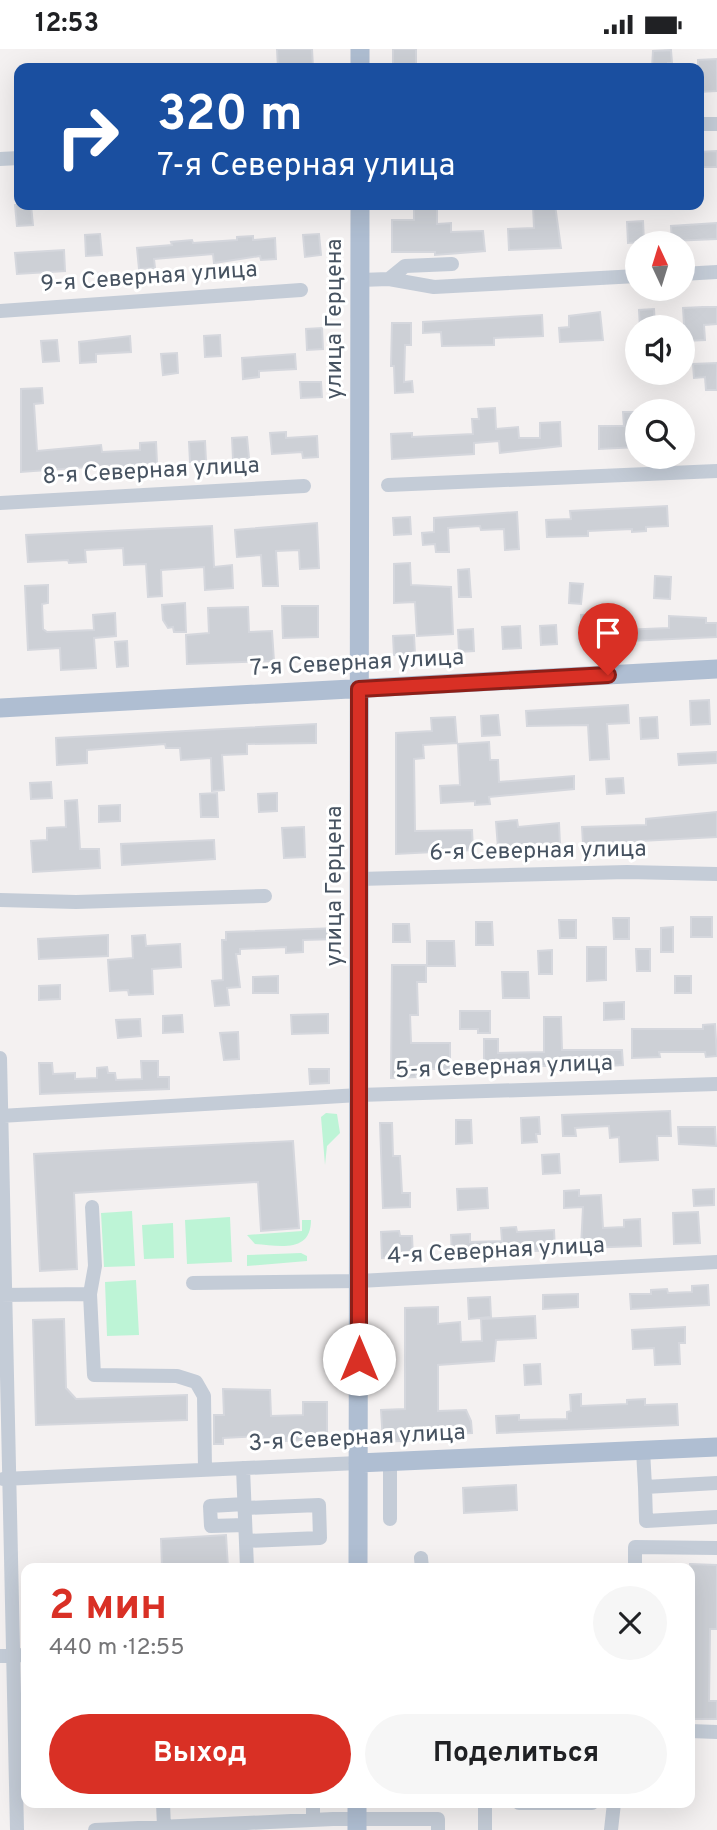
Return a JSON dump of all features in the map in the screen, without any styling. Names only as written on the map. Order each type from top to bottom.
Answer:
[{"type":"main road","name":"улица Герцена","points":[[358,1563],[360,210]]},
{"type":"main road","name":"7-я Северная улица","points":[[0,708],[717,669]]},
{"type":"main road","name":"3-я Северная улица","points":[[358,1463],[717,1447]]},
{"type":"street","points":[[389,279],[405,266],[452,264]]},
{"type":"street","points":[[695,273],[717,272]]},
{"type":"street","points":[[360,279],[389,279],[434,287],[625,278]]},
{"type":"street","name":"9-я Северная улица","points":[[0,311],[301,290]]},
{"type":"street","points":[[388,485],[717,471]]},
{"type":"street","name":"8-я Северная улица","points":[[0,503],[304,486]]},
{"type":"street","name":"6-я Северная улица","points":[[359,879],[627,872],[717,874]]},
{"type":"street","points":[[0,900],[76,902],[265,896]]},
{"type":"street","points":[[0,1058],[5,1479],[13,1655],[21,1744],[17,1830]]},
{"type":"street","name":"5-я Северная улица","points":[[1,1116],[359,1095],[717,1084]]},
{"type":"street","points":[[92,1207],[94,1266],[90,1294],[94,1375],[177,1376],[196,1382],[204,1396],[205,1470]]},
{"type":"street","name":"4-я Северная улица","points":[[193,1283],[359,1281],[717,1262]]},
{"type":"street","points":[[2,1295],[90,1294]]},
{"type":"street","points":[[643,1450],[646,1521],[717,1517]]},
{"type":"street","points":[[390,1462],[390,1519]]},
{"type":"street","name":"3-я Северная улица","points":[[5,1479],[358,1463]]},
{"type":"street","points":[[243,1468],[247,1563]]},
{"type":"street","points":[[645,1487],[717,1483]]},
{"type":"street","points":[[245,1525],[211,1526],[210,1506],[319,1505],[320,1538],[246,1541]]},
{"type":"street","points":[[635,1563],[635,1547],[717,1548]]},
{"type":"street","points":[[695,1731],[717,1731]]},
{"type":"street","points":[[163,1808],[164,1827]]},
{"type":"street","points":[[313,1808],[313,1820]]},
{"type":"street","points":[[485,1808],[485,1830]]},
{"type":"street","points":[[611,1830],[613,1808]]},
{"type":"street","points":[[95,1830],[282,1826],[313,1820],[357,1817],[387,1824],[438,1819],[438,1830]]},
{"type":"green space","points":[[326,1113],[337,1114],[340,1133],[327,1146],[325,1165],[321,1117]]},
{"type":"green space","points":[[132,1211],[135,1266],[104,1267],[101,1213]]},
{"type":"green space","points":[[230,1217],[232,1262],[187,1264],[185,1220]]},
{"type":"green space","points":[[302,1220],[311,1220],[310,1231],[300,1243],[284,1246],[255,1244],[247,1235],[302,1231]]},
{"type":"green space","points":[[173,1223],[174,1258],[144,1259],[142,1225]]},
{"type":"green space","points":[[301,1253],[307,1256],[307,1261],[247,1266],[247,1255]]},
{"type":"green space","points":[[136,1280],[139,1335],[107,1336],[105,1282]]},
{"type":"building","points":[[277,49],[312,49],[313,63],[278,63]]},
{"type":"building","points":[[393,49],[416,49],[416,63],[393,63]]},
{"type":"building","points":[[671,50],[672,63],[652,63],[653,51]]},
{"type":"building","points":[[717,59],[717,91],[704,92],[704,63],[698,63],[698,60]]},
{"type":"building","points":[[717,151],[717,167],[704,167],[704,152]]},
{"type":"building","points":[[15,210],[32,210],[33,225],[17,226]]},
{"type":"building","points":[[414,210],[437,210],[437,224],[451,223],[451,232],[483,231],[485,251],[435,255],[435,252],[392,252],[392,220],[414,220]]},
{"type":"building","points":[[533,210],[556,210],[561,248],[509,250],[508,229],[534,228]]},
{"type":"building","points":[[643,221],[643,231],[627,231],[627,222]]},
{"type":"building","points":[[717,223],[717,239],[695,240],[695,231],[671,231],[671,226]]},
{"type":"building","points":[[100,234],[102,255],[86,256],[85,235]]},
{"type":"building","points":[[319,234],[321,255],[305,257],[303,235]]},
{"type":"building","points":[[253,236],[253,240],[275,238],[276,259],[261,260],[260,256],[214,263],[213,254],[154,259],[155,268],[139,269],[137,248],[172,245],[171,242],[237,240],[237,237]]},
{"type":"building","points":[[64,250],[65,271],[17,274],[15,253]]},
{"type":"building","points":[[717,307],[717,324],[704,325],[705,340],[695,340],[695,315],[683,315],[683,308]]},
{"type":"building","points":[[654,309],[654,315],[639,315],[639,310]]},
{"type":"building","points":[[600,312],[603,340],[560,342],[559,328],[569,327],[569,316]]},
{"type":"building","points":[[542,315],[543,336],[494,338],[494,345],[442,346],[441,332],[423,333],[423,322]]},
{"type":"building","points":[[392,323],[411,323],[411,345],[405,345],[404,382],[412,381],[413,392],[395,393],[394,366],[391,366]]},
{"type":"building","points":[[322,328],[323,349],[307,350],[306,329]]},
{"type":"building","points":[[220,335],[221,356],[205,357],[204,336]]},
{"type":"building","points":[[130,336],[131,352],[96,354],[96,362],[80,363],[79,342]]},
{"type":"building","points":[[57,340],[59,361],[43,362],[41,341]]},
{"type":"building","points":[[177,353],[178,373],[163,375],[161,354]]},
{"type":"building","points":[[295,354],[296,369],[259,371],[259,377],[243,379],[242,358]]},
{"type":"building","points":[[717,363],[717,390],[706,390],[705,377],[695,378],[695,364]]},
{"type":"building","points":[[300,382],[321,382],[322,397],[301,398]]},
{"type":"building","points":[[42,388],[43,403],[34,404],[37,451],[101,445],[102,452],[140,450],[140,443],[156,442],[157,463],[132,465],[132,471],[117,473],[116,465],[21,472],[21,389]]},
{"type":"building","points":[[495,408],[496,429],[518,427],[519,438],[540,438],[540,423],[560,422],[561,446],[500,453],[499,441],[474,443],[474,454],[392,459],[391,434],[412,433],[412,437],[473,434],[472,419],[479,419],[478,409]]},
{"type":"building","points":[[625,412],[625,448],[599,449],[599,426],[624,426]]},
{"type":"building","points":[[286,432],[286,438],[317,436],[318,457],[303,458],[302,452],[272,454],[270,433]]},
{"type":"building","points":[[247,437],[249,458],[233,459],[232,438]]},
{"type":"building","points":[[205,441],[206,461],[190,462],[189,442]]},
{"type":"building","points":[[667,506],[668,526],[646,527],[646,531],[588,531],[588,536],[547,537],[546,520],[571,519],[570,511]]},
{"type":"building","points":[[517,512],[519,549],[505,550],[504,529],[481,530],[480,526],[448,528],[449,552],[436,552],[435,544],[423,545],[422,533],[434,532],[434,518]]},
{"type":"building","points":[[410,517],[411,534],[394,535],[393,518]]},
{"type":"building","points":[[317,523],[319,568],[300,569],[299,550],[276,551],[278,586],[263,586],[261,555],[237,557],[235,530]]},
{"type":"building","points":[[212,526],[214,567],[232,565],[233,588],[205,590],[204,567],[161,570],[162,596],[148,597],[146,564],[124,565],[123,548],[85,550],[86,562],[28,562],[26,535]]},
{"type":"building","points":[[410,563],[411,585],[451,587],[453,634],[417,636],[415,602],[394,603],[394,564]]},
{"type":"building","points":[[469,569],[471,597],[459,597],[458,570]]},
{"type":"building","points":[[655,576],[671,577],[670,599],[654,598]]},
{"type":"building","points":[[570,583],[583,584],[581,604],[569,603]]},
{"type":"building","points":[[48,585],[48,603],[42,604],[43,629],[47,632],[94,630],[93,615],[115,613],[116,636],[94,638],[96,668],[61,670],[60,648],[28,650],[25,586]]},
{"type":"building","points":[[185,603],[186,632],[174,632],[173,627],[168,628],[163,620],[162,605]]},
{"type":"building","points":[[282,606],[318,606],[318,637],[283,638]]},
{"type":"building","points":[[248,607],[249,632],[272,631],[274,661],[187,664],[186,635],[209,633],[208,608]]},
{"type":"building","points":[[599,614],[600,617],[620,616],[621,630],[669,628],[669,616],[706,618],[706,623],[717,623],[717,637],[583,643],[581,615]]},
{"type":"building","points":[[556,625],[557,644],[541,645],[540,626]]},
{"type":"building","points":[[520,626],[521,648],[503,649],[502,627]]},
{"type":"building","points":[[473,629],[474,651],[459,652],[458,630]]},
{"type":"building","points":[[414,635],[415,654],[394,655],[393,636]]},
{"type":"building","points":[[127,641],[128,666],[117,667],[115,642]]},
{"type":"building","points":[[709,700],[710,724],[691,725],[690,701]]},
{"type":"building","points":[[628,705],[629,723],[607,724],[609,759],[590,760],[588,725],[527,726],[526,711]]},
{"type":"building","points":[[498,715],[500,735],[482,736],[481,716]]},
{"type":"building","points":[[455,717],[457,743],[423,745],[424,758],[414,759],[415,831],[472,830],[473,850],[396,854],[396,733],[432,731],[431,718]]},
{"type":"building","points":[[657,717],[658,738],[641,739],[640,718]]},
{"type":"building","points":[[316,724],[316,743],[247,744],[247,754],[222,755],[224,790],[212,791],[211,758],[181,760],[180,748],[166,748],[165,744],[87,750],[87,763],[57,765],[56,738]]},
{"type":"building","points":[[489,742],[490,760],[498,760],[499,782],[574,776],[574,789],[489,797],[490,804],[475,805],[475,801],[441,803],[440,786],[460,785],[458,744]]},
{"type":"building","points":[[717,752],[717,763],[679,765],[678,754]]},
{"type":"building","points":[[623,778],[624,793],[607,794],[606,779]]},
{"type":"building","points":[[51,782],[52,798],[31,799],[30,783]]},
{"type":"building","points":[[217,793],[218,817],[201,817],[200,794]]},
{"type":"building","points":[[277,793],[277,811],[259,812],[258,794]]},
{"type":"building","points":[[77,800],[80,849],[99,849],[100,868],[33,872],[31,841],[47,840],[47,828],[66,827],[65,801]]},
{"type":"building","points":[[120,805],[120,821],[99,822],[99,806]]},
{"type":"building","points":[[717,812],[717,837],[583,844],[582,827],[646,825],[646,819]]},
{"type":"building","points":[[517,820],[518,827],[559,823],[560,845],[498,848],[496,822]]},
{"type":"building","points":[[304,827],[305,857],[284,858],[282,828]]},
{"type":"building","points":[[214,840],[215,859],[122,865],[121,844]]},
{"type":"building","points":[[691,917],[712,917],[712,937],[691,937]]},
{"type":"building","points":[[613,918],[629,918],[629,939],[614,939]]},
{"type":"building","points":[[559,920],[576,920],[576,938],[560,938]]},
{"type":"building","points":[[476,922],[492,922],[493,945],[476,945]]},
{"type":"building","points":[[393,924],[409,924],[410,942],[393,942]]},
{"type":"building","points":[[673,927],[673,952],[661,952],[661,928]]},
{"type":"building","points":[[337,928],[337,939],[303,940],[303,952],[286,953],[286,947],[240,949],[240,954],[236,954],[240,987],[227,988],[229,1005],[215,1006],[212,981],[223,980],[222,940],[226,940],[226,932]]},
{"type":"building","points":[[108,935],[108,956],[39,959],[38,939]]},
{"type":"building","points":[[145,935],[146,946],[180,944],[181,967],[152,969],[153,994],[129,995],[128,990],[110,991],[108,960],[133,958],[132,936]]},
{"type":"building","points":[[427,941],[454,941],[455,966],[427,966]]},
{"type":"building","points":[[587,947],[606,947],[606,980],[587,981]]},
{"type":"building","points":[[636,949],[650,949],[650,971],[637,971]]},
{"type":"building","points":[[552,950],[552,974],[539,974],[538,951]]},
{"type":"building","points":[[392,965],[426,965],[426,982],[417,982],[418,1015],[410,1015],[411,1043],[450,1043],[450,1069],[416,1069],[416,1077],[391,1078]]},
{"type":"building","points":[[502,972],[528,972],[529,998],[503,998]]},
{"type":"building","points":[[278,976],[278,993],[253,993],[253,977]]},
{"type":"building","points":[[675,976],[691,976],[691,993],[675,993]]},
{"type":"building","points":[[60,985],[60,999],[39,1000],[39,986]]},
{"type":"building","points":[[624,1002],[624,1019],[604,1020],[604,1003]]},
{"type":"building","points":[[460,1011],[490,1011],[490,1033],[478,1033],[478,1029],[460,1029]]},
{"type":"building","points":[[328,1014],[328,1033],[292,1034],[291,1015]]},
{"type":"building","points":[[182,1015],[183,1032],[163,1033],[163,1016]]},
{"type":"building","points":[[544,1017],[561,1017],[562,1050],[622,1050],[623,1065],[554,1069],[554,1066],[532,1066],[532,1071],[484,1072],[484,1039],[498,1039],[498,1053],[544,1052]]},
{"type":"building","points":[[140,1019],[141,1036],[118,1038],[116,1020]]},
{"type":"building","points":[[715,1024],[717,1056],[706,1057],[705,1052],[659,1052],[660,1057],[632,1058],[632,1029],[703,1029],[703,1025]]},
{"type":"building","points":[[238,1032],[239,1059],[224,1060],[220,1033]]},
{"type":"building","points":[[141,1061],[158,1061],[158,1077],[169,1077],[169,1089],[40,1094],[39,1063],[52,1063],[53,1074],[75,1073],[75,1079],[97,1078],[97,1068],[107,1067],[108,1073],[115,1073],[116,1080],[142,1079]]},
{"type":"building","points":[[309,1069],[329,1069],[329,1083],[310,1084]]},
{"type":"building","points":[[670,1111],[671,1136],[657,1136],[658,1160],[620,1162],[619,1137],[610,1138],[609,1126],[575,1128],[576,1136],[563,1136],[562,1115]]},
{"type":"building","points":[[539,1117],[540,1134],[536,1134],[537,1142],[522,1143],[521,1118]]},
{"type":"building","points":[[456,1120],[471,1120],[472,1143],[456,1144]]},
{"type":"building","points":[[380,1123],[392,1123],[393,1156],[400,1156],[402,1193],[410,1193],[410,1207],[383,1208]]},
{"type":"building","points":[[678,1127],[715,1127],[716,1146],[679,1144]]},
{"type":"building","points":[[293,1141],[299,1228],[261,1231],[258,1182],[74,1193],[77,1269],[40,1271],[34,1154]]},
{"type":"building","points":[[559,1154],[560,1173],[543,1174],[542,1155]]},
{"type":"building","points":[[487,1188],[488,1208],[458,1210],[457,1189]]},
{"type":"building","points":[[714,1189],[714,1205],[694,1206],[693,1190]]},
{"type":"building","points":[[579,1190],[579,1196],[601,1195],[603,1228],[624,1227],[624,1220],[640,1219],[641,1246],[581,1248],[583,1207],[564,1208],[564,1191]]},
{"type":"building","points":[[698,1212],[700,1243],[674,1244],[673,1213]]},
{"type":"building","points":[[516,1227],[517,1232],[554,1230],[555,1250],[452,1255],[451,1235],[470,1234],[470,1242],[502,1241],[501,1228]]},
{"type":"building","points":[[399,1231],[400,1236],[412,1236],[413,1257],[382,1258],[381,1232]]},
{"type":"building","points":[[708,1285],[709,1305],[631,1309],[630,1294],[651,1294],[651,1290],[667,1289],[668,1293],[692,1292],[692,1286]]},
{"type":"building","points":[[578,1294],[578,1307],[543,1309],[543,1295]]},
{"type":"building","points":[[490,1297],[491,1317],[469,1319],[468,1298]]},
{"type":"building","points":[[438,1307],[438,1324],[460,1322],[461,1342],[482,1341],[481,1319],[535,1316],[536,1338],[496,1340],[494,1361],[438,1365],[438,1411],[466,1410],[472,1433],[435,1434],[436,1439],[383,1442],[381,1410],[405,1409],[405,1308]]},
{"type":"building","points":[[64,1319],[66,1388],[76,1399],[187,1395],[187,1420],[36,1425],[33,1320]]},
{"type":"building","points":[[685,1327],[685,1343],[679,1343],[680,1364],[655,1365],[654,1348],[633,1349],[632,1330]]},
{"type":"building","points":[[540,1364],[541,1384],[525,1385],[524,1365]]},
{"type":"building","points":[[223,1389],[270,1390],[271,1416],[303,1415],[303,1402],[327,1402],[327,1439],[263,1442],[263,1436],[223,1438],[223,1444],[214,1444],[214,1415],[224,1415]]},
{"type":"building","points":[[581,1394],[581,1406],[627,1404],[627,1400],[645,1399],[645,1405],[677,1404],[678,1425],[497,1433],[496,1416],[519,1415],[519,1420],[567,1419],[567,1412],[571,1411],[570,1395]]},
{"type":"building","points":[[516,1485],[517,1510],[464,1513],[463,1488]]},
{"type":"building","points":[[226,1535],[228,1563],[162,1563],[161,1539]]},
{"type":"building","points":[[695,1564],[717,1565],[717,1629],[710,1629],[709,1701],[717,1701],[717,1719],[695,1719]]},
{"type":"route","points":[[359,1359],[359,689],[608,675]]}]
